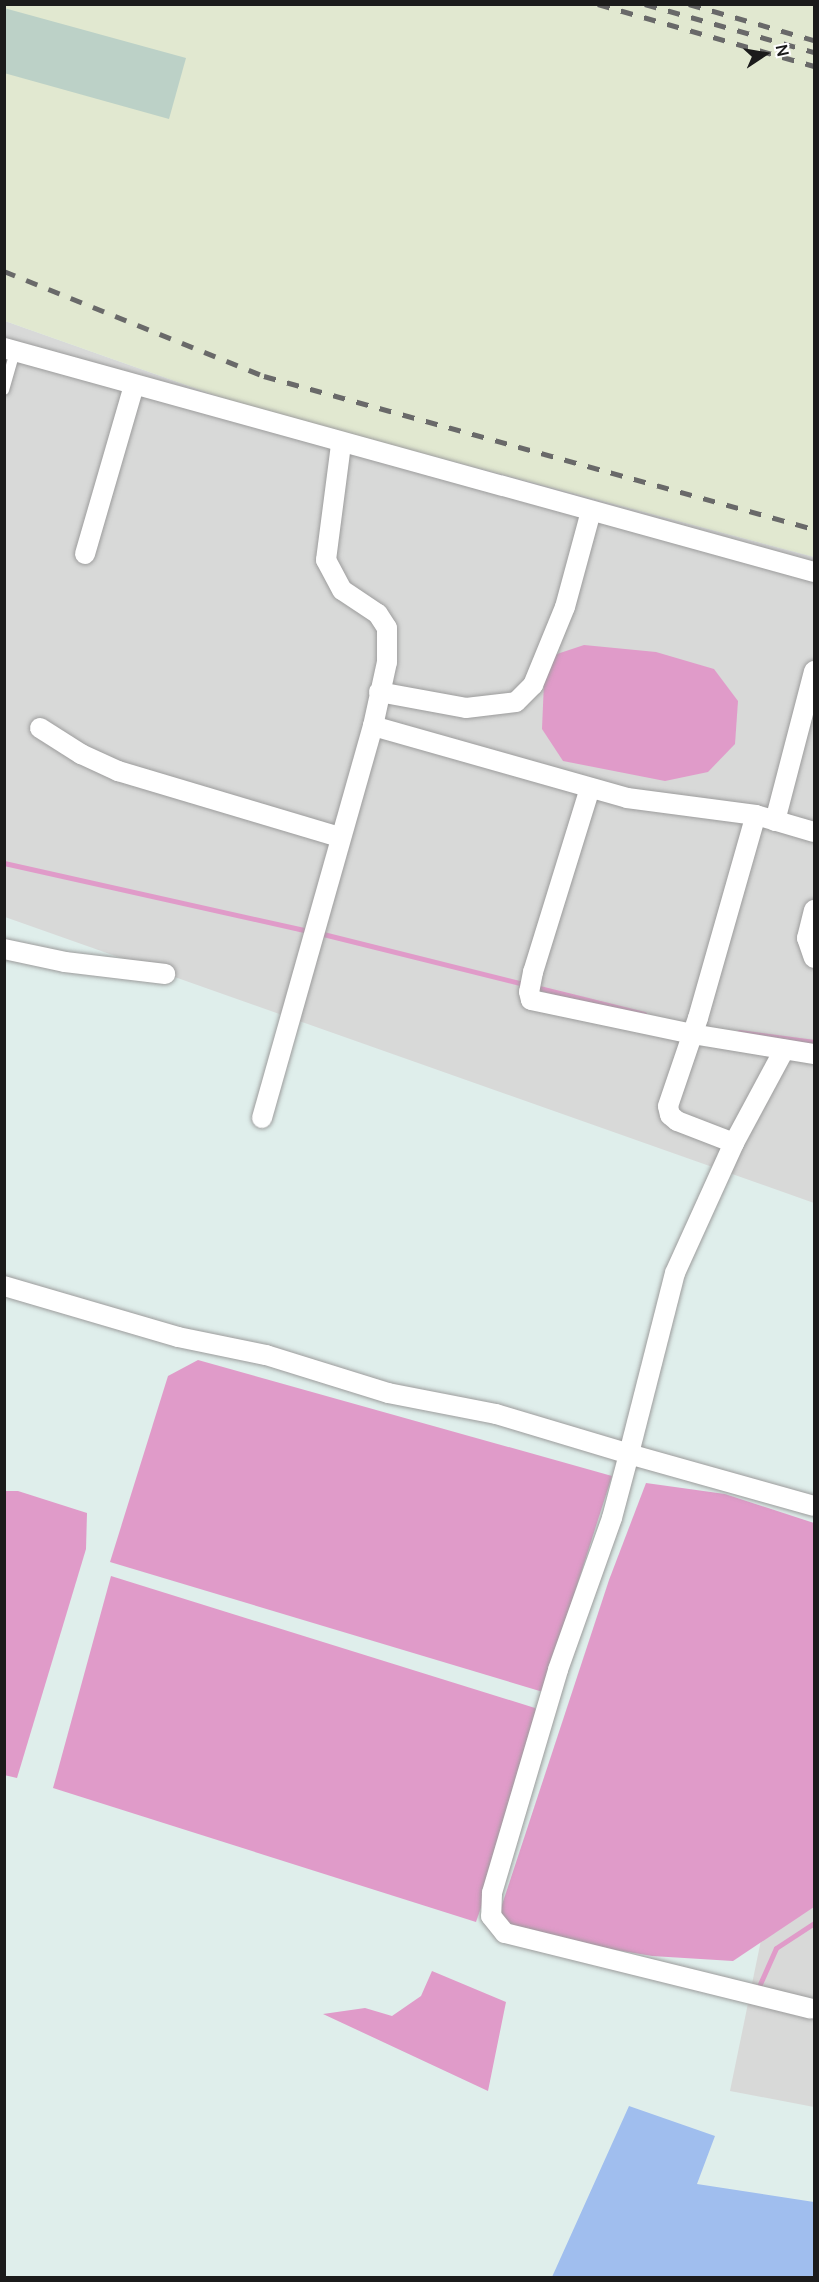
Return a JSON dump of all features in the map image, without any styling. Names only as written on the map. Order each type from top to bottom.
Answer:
[{"type":"street","points":[[10,350],[341,444],[814,572]]},
{"type":"street","points":[[85,554],[134,385]]},
{"type":"street","points":[[262,1118],[308,945],[373,726],[387,662],[387,628],[378,614],[342,590],[326,560],[341,444]]},
{"type":"street","points":[[379,692],[466,708],[516,702],[533,685],[565,607],[591,511]]},
{"type":"street","points":[[775,821],[814,671]]},
{"type":"street","points":[[373,726],[590,788],[656,803],[756,815],[814,832]]},
{"type":"street","points":[[40,728],[81,754],[118,771],[339,837]]},
{"type":"street","points":[[590,788],[529,987],[531,1000],[539,1004],[694,1028],[784,1050],[814,1054]]},
{"type":"street","points":[[734,1143],[670,1115],[670,1096],[694,1028],[756,815]]},
{"type":"street","points":[[814,910],[807,938],[814,958]]},
{"type":"street","points":[[4,949],[66,962],[165,974]]},
{"type":"street","points":[[784,1050],[734,1143],[675,1273],[612,1518],[584,1588],[558,1670],[492,1893],[491,1916],[505,1933],[811,2009]]},
{"type":"street","points":[[4,1286],[178,1337],[266,1355],[388,1393],[496,1414],[814,1506]]},
{"type":"lane","points":[[4,390],[10,350]]},
{"type":"shaded area","points":[[5,5],[814,5],[814,557],[251,408],[5,321]]},
{"type":"shaded area","points":[[5,321],[251,408],[814,557],[814,1203],[5,917]]},
{"type":"shaded area","points":[[584,645],[656,652],[714,669],[738,701],[735,744],[708,772],[665,781],[563,761],[542,729],[545,658]]},
{"type":"shaded area","points":[[198,1360],[612,1476],[543,1692],[110,1562],[168,1376]]},
{"type":"shaded area","points":[[646,1483],[725,1494],[814,1523],[814,1907],[733,1961],[652,1956],[514,1933],[499,1914],[609,1580]]},
{"type":"shaded area","points":[[5,1491],[18,1491],[87,1513],[86,1549],[17,1778],[4,1775]]},
{"type":"shaded area","points":[[111,1576],[535,1708],[542,1729],[476,1922],[53,1788]]},
{"type":"shaded area","points":[[814,1682],[814,2107],[730,2091]]},
{"type":"shaded area","points":[[432,1971],[506,2002],[488,2091],[323,2014],[365,2008],[392,2016],[421,1996]]},
{"type":"shaded area","points":[[629,2106],[715,2136],[697,2184],[814,2202],[814,2277],[552,2277]]},
{"type":"building","points":[[4,8],[186,58],[169,119],[4,73]]},
{"type":"waterway","points":[[4,863],[309,931]]},
{"type":"waterway","points":[[319,933],[644,1014]]},
{"type":"waterway","points":[[739,1032],[814,1042]]},
{"type":"waterway","points":[[760,1984],[776,1948],[814,1923]]},
{"type":"railway","points":[[598,4],[814,66]]},
{"type":"railway","points":[[645,4],[814,52]]},
{"type":"railway","points":[[689,4],[814,40]]},
{"type":"railway","points":[[4,271],[264,376],[814,529]]}]
